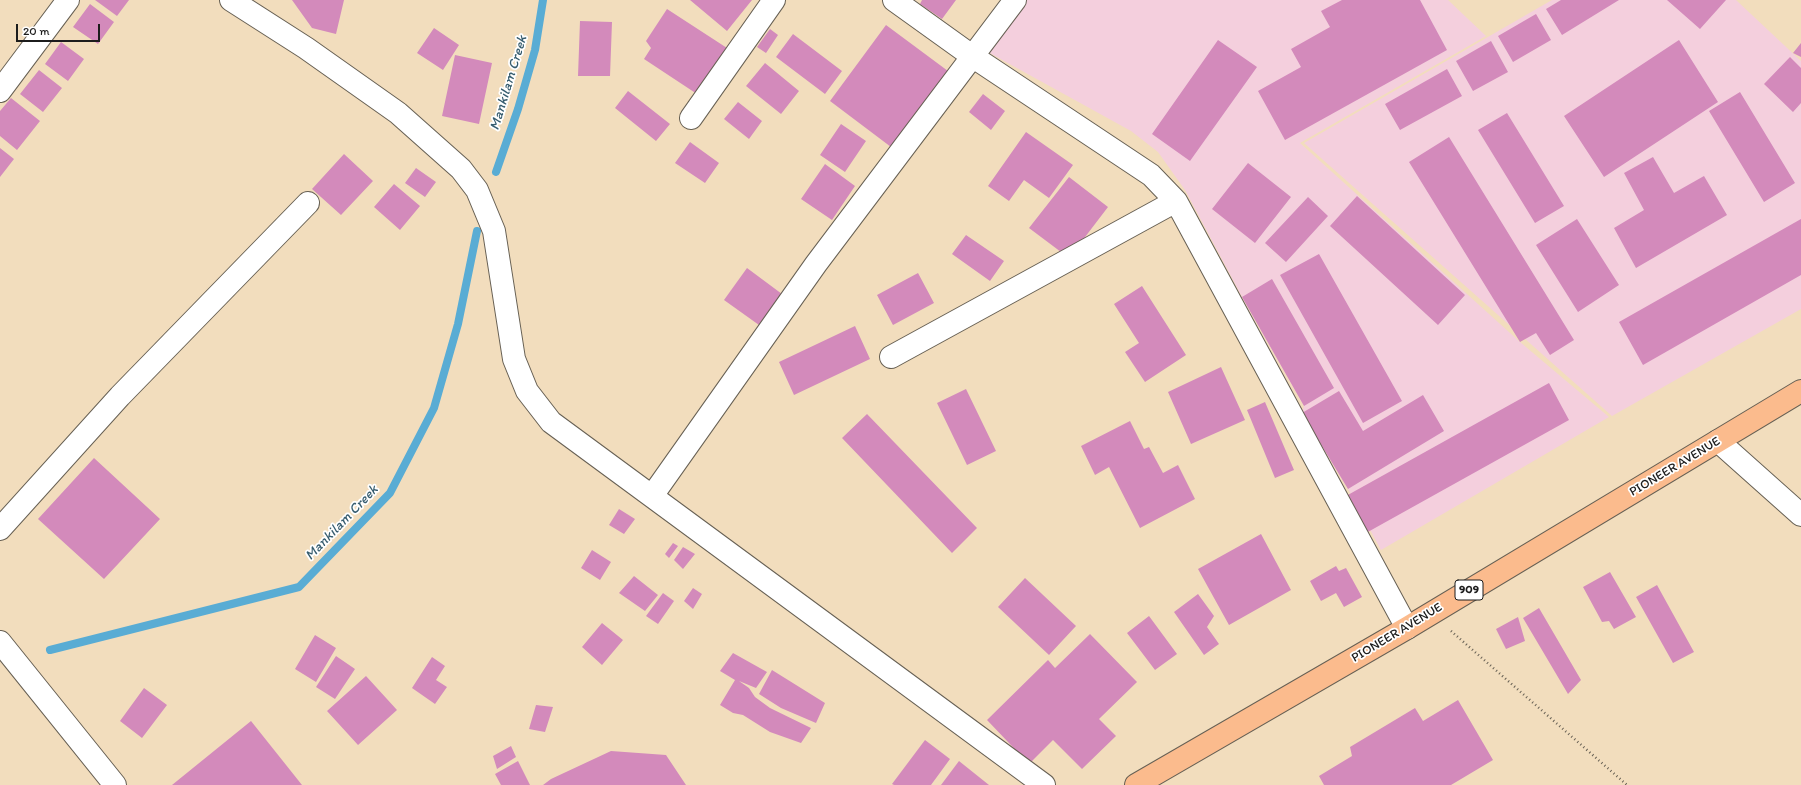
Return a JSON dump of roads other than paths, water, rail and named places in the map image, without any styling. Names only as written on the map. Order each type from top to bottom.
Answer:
[{"type":"highway","name":"PIONEER AVENUE","points":[[1136,785],[1407,628],[1801,392]]},
{"type":"street","points":[[0,91],[68,0]]},
{"type":"street","points":[[231,0],[306,48],[398,113],[461,169],[477,190],[494,231],[514,359],[527,391],[551,422],[1044,785]]},
{"type":"street","points":[[691,118],[774,0]]},
{"type":"street","points":[[894,0],[972,56],[1151,175],[1176,201],[1407,628]]},
{"type":"street","points":[[652,496],[816,264],[1015,0]]},
{"type":"street","points":[[890,357],[1176,201]]},
{"type":"street","points":[[0,529],[120,396],[308,203]]},
{"type":"street","points":[[1718,441],[1801,515]]},
{"type":"street","points":[[0,642],[115,785]]},
{"type":"waterway","name":"Mankilam Creek","points":[[496,172],[518,109],[535,50],[543,0]]},
{"type":"waterway","name":"Mankilam Creek","points":[[50,650],[299,587],[390,493],[434,408],[458,324],[477,231]]}]
